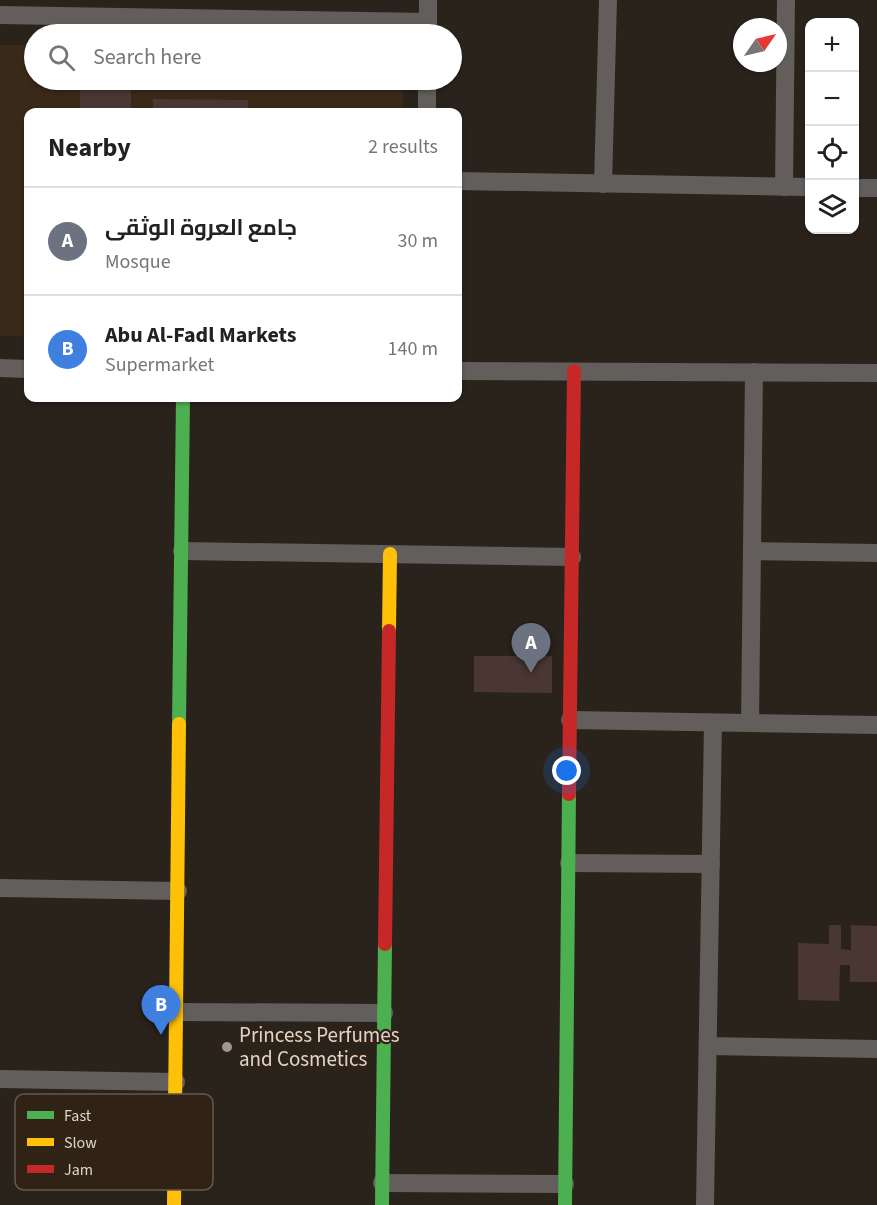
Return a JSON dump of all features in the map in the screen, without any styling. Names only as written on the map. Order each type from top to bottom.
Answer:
[{"type":"street","points":[[428,0],[428,24]]},
{"type":"street","points":[[603,184],[608,0]]},
{"type":"street","points":[[784,187],[786,0]]},
{"type":"street","points":[[0,15],[296,24]]},
{"type":"street","points":[[427,108],[428,90]]},
{"type":"street","points":[[462,182],[805,187]]},
{"type":"street","points":[[859,188],[877,188]]},
{"type":"street","points":[[0,368],[24,369]]},
{"type":"street","points":[[462,371],[877,373]]},
{"type":"street","points":[[565,1205],[574,371]]},
{"type":"street","points":[[750,723],[754,372]]},
{"type":"street","points":[[176,1094],[183,402]]},
{"type":"street","points":[[182,551],[572,557]]},
{"type":"street","points":[[752,551],[877,553]]},
{"type":"street","points":[[382,1205],[390,554]]},
{"type":"street","points":[[570,720],[877,725]]},
{"type":"street","points":[[705,1205],[713,723]]},
{"type":"street","points":[[569,863],[711,864]]},
{"type":"street","points":[[0,888],[178,891]]},
{"type":"street","points":[[177,1012],[384,1013]]},
{"type":"street","points":[[708,1047],[877,1049]]},
{"type":"street","points":[[0,1079],[176,1082]]},
{"type":"street","points":[[382,1183],[566,1184]]},
{"type":"street","points":[[174,1190],[174,1205]]},
{"type":"shaded area","points":[[0,45],[24,45],[24,90],[403,90],[403,108],[24,108],[24,336],[0,336]]},
{"type":"building","points":[[80,90],[131,90],[131,108],[80,108]]},
{"type":"building","points":[[153,99],[248,100],[248,108],[153,108]]},
{"type":"building","points":[[474,656],[552,656],[552,693],[474,692]]},
{"type":"building","points":[[829,925],[841,925],[841,949],[851,950],[851,925],[877,926],[877,982],[850,982],[850,965],[840,965],[839,1001],[798,1000],[798,943],[829,944]]},
{"type":"traffic: fast","points":[[179,724],[183,402]]},
{"type":"traffic: fast","points":[[565,1205],[569,794]]},
{"type":"traffic: fast","points":[[382,1205],[385,944]]},
{"type":"traffic: slow","points":[[389,631],[390,554]]},
{"type":"traffic: slow","points":[[175,1094],[179,724]]},
{"type":"traffic: slow","points":[[174,1190],[174,1205]]},
{"type":"traffic: jam","points":[[569,794],[574,371]]},
{"type":"traffic: jam","points":[[385,944],[389,631]]},
{"type":"place","name":"جامع العروة الوثقى","points":[[531,673]]},
{"type":"place","name":"Abu Al-Fadl Markets","points":[[161,1035]]},
{"type":"place","name":"Princess Perfumes and Cosmetics","points":[[227,1047]]}]
